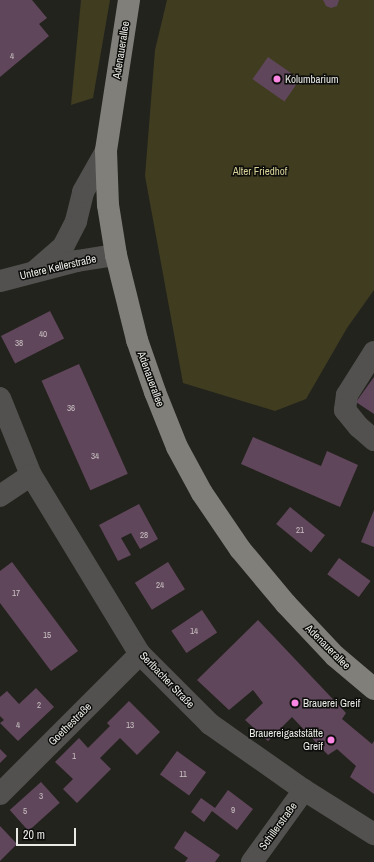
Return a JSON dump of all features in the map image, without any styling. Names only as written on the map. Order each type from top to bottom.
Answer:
[{"type":"main road","name":"Adenauerallee","points":[[129,0],[106,151],[108,205],[116,255],[137,340],[155,392],[177,446],[202,493],[240,549],[286,604],[335,656],[374,689]]},
{"type":"street","points":[[34,272],[64,247],[76,222],[83,192],[106,151]]},
{"type":"street","name":"Untere Kellerstraße","points":[[0,281],[77,261],[116,255]]},
{"type":"street","points":[[366,433],[345,410],[347,395],[374,352]]},
{"type":"street","name":"Serlbacher Straße","points":[[0,398],[31,475],[140,654],[210,724],[304,790],[374,834]]},
{"type":"street","points":[[0,496],[31,475]]},
{"type":"street","name":"Goethestraße","points":[[0,794],[140,654]]},
{"type":"street","name":"Schillerstraße","points":[[252,862],[304,790]]},
{"type":"green space","points":[[81,0],[110,0],[93,98],[71,105]]},
{"type":"green space","name":"Alter Friedhof","points":[[167,0],[374,0],[374,290],[347,328],[306,399],[275,411],[183,383],[145,176],[155,50]]},
{"type":"building","points":[[0,0],[32,0],[47,18],[39,24],[49,36],[0,77]]},
{"type":"building","points":[[323,0],[339,0],[337,6],[331,8],[326,6]]},
{"type":"building","name":"Kolumbarium","points":[[268,57],[300,79],[284,101],[253,79]]},
{"type":"building","points":[[50,311],[64,339],[15,364],[1,336]]},
{"type":"building","points":[[79,364],[128,474],[90,490],[42,381]]},
{"type":"building","points":[[374,377],[374,414],[356,402]]},
{"type":"building","points":[[253,437],[321,466],[327,451],[358,465],[340,507],[241,464]]},
{"type":"building","points":[[139,504],[158,539],[140,549],[131,533],[121,538],[131,555],[118,561],[99,525]]},
{"type":"building","points":[[290,507],[325,535],[311,552],[276,524]]},
{"type":"building","points":[[374,510],[374,547],[361,542]]},
{"type":"building","points":[[339,558],[371,581],[359,597],[327,574]]},
{"type":"building","points":[[12,562],[78,651],[51,671],[0,603],[0,571]]},
{"type":"building","points":[[168,562],[185,589],[152,610],[135,583]]},
{"type":"building","points":[[202,610],[217,632],[186,653],[171,631]]},
{"type":"building","points":[[258,620],[346,713],[342,719],[372,744],[374,741],[374,794],[350,777],[356,766],[337,749],[328,755],[292,717],[268,741],[245,720],[263,703],[253,690],[229,710],[197,680]]},
{"type":"building","points":[[36,688],[54,707],[18,741],[0,723],[4,720],[0,716],[0,697],[7,691],[19,704]]},
{"type":"building","points":[[129,701],[160,732],[137,755],[120,738],[100,758],[111,769],[77,803],[63,789],[73,779],[55,762],[79,738],[88,748],[110,726],[107,723]]},
{"type":"building","points":[[0,749],[7,756],[0,763]]},
{"type":"building","points":[[177,751],[206,772],[189,796],[160,774]]},
{"type":"building","points":[[41,782],[60,803],[29,831],[10,810]]},
{"type":"building","points":[[228,790],[253,809],[237,830],[212,811],[204,822],[191,812],[201,798],[215,808]]},
{"type":"building","points":[[0,826],[17,844],[0,861]]},
{"type":"building","points":[[185,831],[220,855],[215,862],[185,862],[188,858],[174,848]]},
{"type":"place","name":"Kolumbarium","points":[[277,79]]},
{"type":"place","name":"Brauerei Greif","points":[[295,703]]},
{"type":"place","name":"Brauereigaststätte Greif","points":[[331,740]]}]
